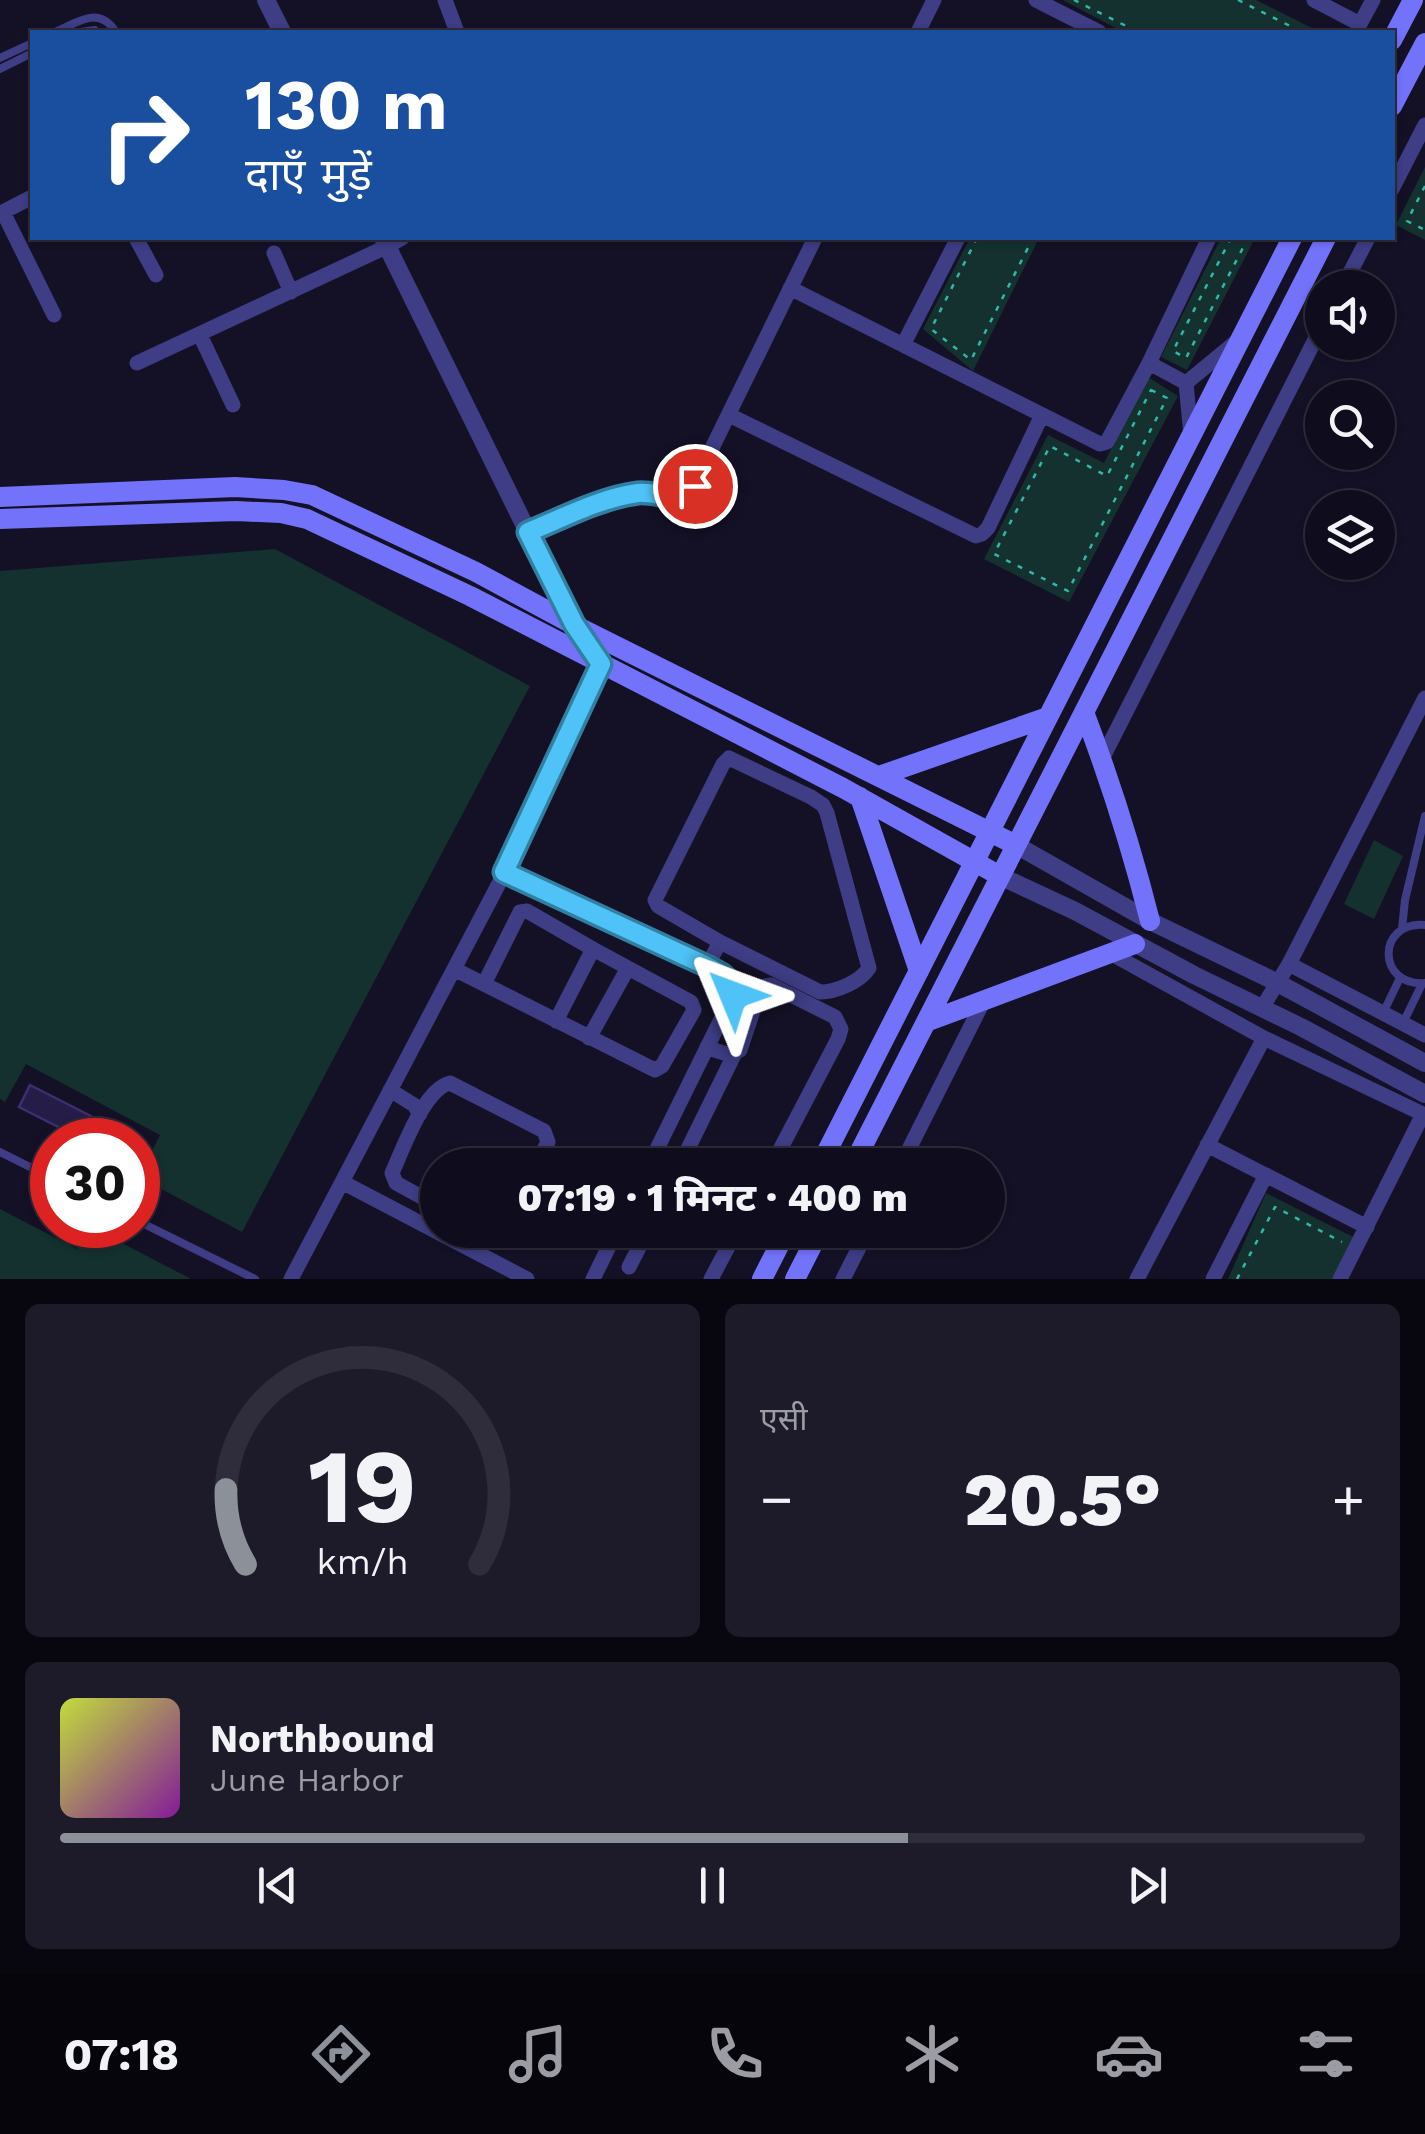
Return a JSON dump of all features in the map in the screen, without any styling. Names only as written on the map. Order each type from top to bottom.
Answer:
[{"type":"main road","points":[[1395,34],[1413,0]]},
{"type":"main road","points":[[1395,100],[1425,43]]},
{"type":"main road","points":[[829,1148],[1291,240]]},
{"type":"main road","points":[[862,1148],[1325,240]]},
{"type":"main road","points":[[0,496],[236,487],[312,495],[476,572],[1016,845]]},
{"type":"main road","points":[[0,519],[236,512],[281,513],[307,519],[470,596],[860,797],[1000,876]]},
{"type":"main road","points":[[1084,712],[1102,758],[1150,921]]},
{"type":"main road","points":[[879,776],[1048,717]]},
{"type":"main road","points":[[860,797],[919,972]]},
{"type":"main road","points":[[926,1022],[1135,944]]},
{"type":"main road","points":[[762,1279],[778,1248]]},
{"type":"main road","points":[[795,1279],[811,1248]]},
{"type":"street","points":[[266,0],[281,30]]},
{"type":"street","points":[[445,0],[457,30]]},
{"type":"street","points":[[918,0],[926,16]]},
{"type":"street","points":[[919,30],[934,0]]},
{"type":"street","points":[[1036,0],[1066,25]]},
{"type":"street","points":[[1314,0],[1371,30]]},
{"type":"street","points":[[1360,24],[1373,0]]},
{"type":"street","points":[[1395,183],[1425,126]]},
{"type":"street","points":[[30,198],[2,213],[54,315]]},
{"type":"street","points":[[137,240],[156,275]]},
{"type":"street","points":[[137,363],[292,292],[391,240],[528,532],[574,624],[601,664],[504,872],[291,1279]]},
{"type":"street","points":[[528,532],[623,496],[690,495],[814,240]]},
{"type":"street","points":[[903,345],[957,240]]},
{"type":"street","points":[[790,288],[1100,444],[1107,442],[1149,363],[1207,240]]},
{"type":"street","points":[[1351,270],[1367,240]]},
{"type":"street","points":[[274,253],[292,292]]},
{"type":"street","points":[[200,334],[233,405]]},
{"type":"street","points":[[1186,383],[1240,339]]},
{"type":"street","points":[[1102,758],[1305,359]]},
{"type":"street","points":[[1149,363],[1186,383]]},
{"type":"street","points":[[1186,383],[1191,436]]},
{"type":"street","points":[[729,414],[976,536],[988,528],[1042,415]]},
{"type":"street","points":[[1262,1008],[1289,964],[1425,698]]},
{"type":"street","points":[[729,758],[823,805],[869,968],[862,977],[832,992],[820,992],[720,942],[658,906],[656,900],[722,764],[729,758]]},
{"type":"street","points":[[1016,845],[1150,921],[1276,982],[1425,1064]]},
{"type":"street","points":[[504,872],[707,966],[733,985],[733,995],[657,1148]]},
{"type":"street","points":[[1000,876],[1425,1094]]},
{"type":"street","points":[[454,969],[655,1070],[662,1066],[694,1010],[691,1002],[527,910],[520,912],[484,984]]},
{"type":"street","points":[[707,966],[720,942]]},
{"type":"street","points":[[556,1020],[593,949]]},
{"type":"street","points":[[1110,953],[1264,1038],[1424,1115],[1340,1279]]},
{"type":"street","points":[[1289,964],[1425,1034]]},
{"type":"street","points":[[589,1038],[628,968]]},
{"type":"street","points":[[707,1048],[724,1054],[740,1050],[760,990],[765,986],[771,985],[835,1017],[841,1029],[838,1040],[781,1148]]},
{"type":"street","points":[[910,1148],[984,1000]]},
{"type":"street","points":[[1138,1279],[1264,1038]]},
{"type":"street","points":[[688,1148],[735,1053]]},
{"type":"street","points":[[420,1197],[396,1184],[392,1172],[420,1114],[435,1090],[445,1083],[544,1131],[548,1142],[545,1148]]},
{"type":"street","points":[[390,1090],[420,1114]]},
{"type":"street","points":[[1207,1146],[1366,1227]]},
{"type":"street","points":[[1214,1279],[1266,1176]]},
{"type":"street","points":[[342,1182],[527,1279]]},
{"type":"street","points":[[593,1279],[608,1248]]},
{"type":"street","points":[[606,1252],[628,1273],[640,1248]]},
{"type":"street","points":[[711,1279],[727,1248]]},
{"type":"street","points":[[844,1279],[859,1248]]},
{"type":"lane","points":[[60,30],[100,16],[115,30]]},
{"type":"lane","points":[[0,58],[30,44]]},
{"type":"lane","points":[[0,69],[30,55]]},
{"type":"lane","points":[[1402,929],[1425,816]]},
{"type":"lane","points":[[1403,1023],[1423,984],[1400,978],[1390,964],[1390,944],[1402,929],[1425,925]]},
{"type":"lane","points":[[1383,1013],[1400,978]]},
{"type":"lane","points":[[0,1152],[30,1167]]},
{"type":"lane","points":[[160,1231],[255,1279]]},
{"type":"lane","points":[[228,1279],[234,1268]]},
{"type":"path","points":[[1074,0],[1134,30]]},
{"type":"path","points":[[1238,0],[1298,30]]},
{"type":"path","points":[[1425,186],[1408,221],[1425,230]]},
{"type":"path","points":[[976,240],[931,329],[972,360],[1032,240]]},
{"type":"path","points":[[1230,240],[1173,352],[1186,358],[1247,240]]},
{"type":"path","points":[[1151,390],[1166,398],[1068,592],[994,554],[1050,446],[1107,476],[1151,390]]},
{"type":"path","points":[[1237,1279],[1275,1206],[1344,1244]]},
{"type":"green space","points":[[1063,0],[1256,0],[1316,30],[1119,30]]},
{"type":"green space","points":[[1425,167],[1425,240],[1396,225]]},
{"type":"green space","points":[[969,240],[1038,240],[973,371],[923,329]]},
{"type":"green space","points":[[1220,240],[1254,240],[1187,370],[1161,357]]},
{"type":"green space","points":[[1148,377],[1178,396],[1069,602],[984,559],[1048,435],[1104,463]]},
{"type":"green space","points":[[275,549],[530,686],[242,1232],[160,1188],[160,1118],[128,1118],[26,1064],[5,1102],[0,1099],[0,571]]},
{"type":"green space","points":[[1374,840],[1403,856],[1374,919],[1344,904]]},
{"type":"green space","points":[[1266,1193],[1355,1238],[1335,1279],[1228,1279]]},
{"type":"green space","points":[[0,1209],[30,1225],[30,1248],[131,1248],[191,1279],[0,1279]]},
{"type":"building","points":[[30,1085],[95,1118],[41,1118],[19,1107]]},
{"type":"route","points":[[695,486],[683,498],[639,493],[606,501],[528,532],[574,624],[601,664],[504,872],[707,966],[733,985],[733,995]]}]
